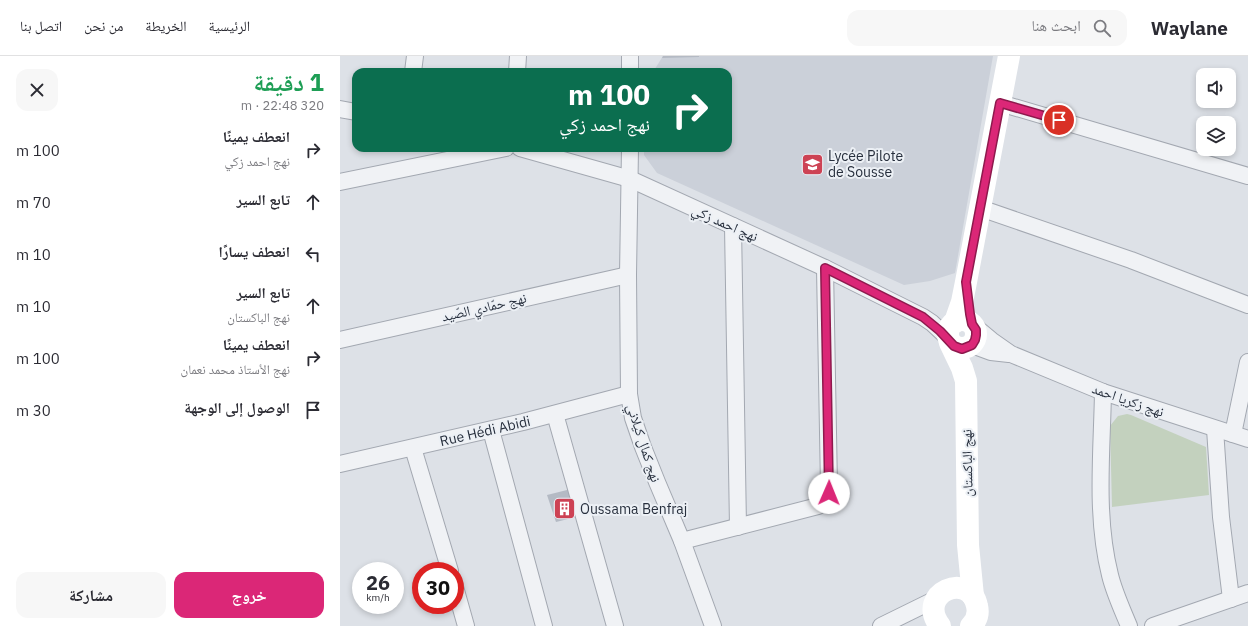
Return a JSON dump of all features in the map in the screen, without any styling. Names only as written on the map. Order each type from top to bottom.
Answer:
[{"type":"street","points":[[414,68],[415,56]]},
{"type":"street","points":[[517,68],[518,56]]},
{"type":"street","points":[[630,56],[630,68]]},
{"type":"street","name":"نهج الباكستان","points":[[973,625],[977,617],[978,609],[977,602],[973,596],[968,545],[966,381],[959,361],[962,333],[968,303],[966,282],[1009,56]]},
{"type":"street","points":[[1000,103],[1248,176]]},
{"type":"street","points":[[340,109],[352,111]]},
{"type":"street","points":[[340,182],[486,152]]},
{"type":"street","name":"نهج احمد زكي","points":[[534,152],[630,179],[825,268],[923,317],[936,327],[962,333]]},
{"type":"street","name":"نهج كمال كيلاني","points":[[630,152],[628,274],[629,394],[633,418],[656,482],[682,541],[713,626]]},
{"type":"street","points":[[980,208],[1131,260],[1248,306]]},
{"type":"street","points":[[733,226],[738,526]]},
{"type":"street","points":[[682,541],[818,506],[823,504],[827,499],[829,493],[825,268]]},
{"type":"street","name":"نهج حمّادي الصّيد","points":[[340,340],[628,274]]},
{"type":"street","name":"نهج زكريا احمد","points":[[962,333],[991,352],[1011,354],[1103,392],[1215,429],[1241,436]]},
{"type":"street","points":[[1241,436],[1248,362]]},
{"type":"street","points":[[1103,392],[1102,521],[1105,552],[1110,576],[1129,626]]},
{"type":"street","name":"Rue Hédi Abidi","points":[[340,464],[491,430],[629,394]]},
{"type":"street","points":[[555,414],[615,626]]},
{"type":"street","points":[[1215,429],[1221,517],[1231,599]]},
{"type":"street","points":[[491,430],[544,626]]},
{"type":"street","points":[[414,448],[447,562]]},
{"type":"street","name":"نهج الباكستان","points":[[941,594],[968,545]]},
{"type":"street","points":[[881,626],[953,588],[960,588],[973,596]]},
{"type":"street","points":[[940,626],[936,620],[933,606],[941,594]]},
{"type":"street","points":[[1152,626],[1248,594]]},
{"type":"street","points":[[463,614],[466,626]]},
{"type":"shaded area","name":"Lycée Pilote de Sousse","points":[[663,56],[993,56],[955,273],[930,281],[904,285],[657,173],[644,155],[644,152],[732,152],[732,68],[656,68]]},
{"type":"green space","points":[[1127,414],[1206,447],[1209,495],[1112,507],[1110,426],[1118,416]]},
{"type":"building","points":[[663,56],[699,56],[699,57],[662,58]]},
{"type":"building","name":"Oussama Benfraj","points":[[571,489],[580,516],[556,522],[547,495]]},
{"type":"place","name":"Lycée Pilote de Sousse","points":[[813,164]]},
{"type":"place","name":"Oussama Benfraj","points":[[565,509]]},
{"type":"route","points":[[829,493],[825,268],[923,317],[948,338],[950,343],[954,346],[962,349],[971,346],[975,340],[976,330],[972,324],[966,282],[1000,103],[1059,120]]}]
